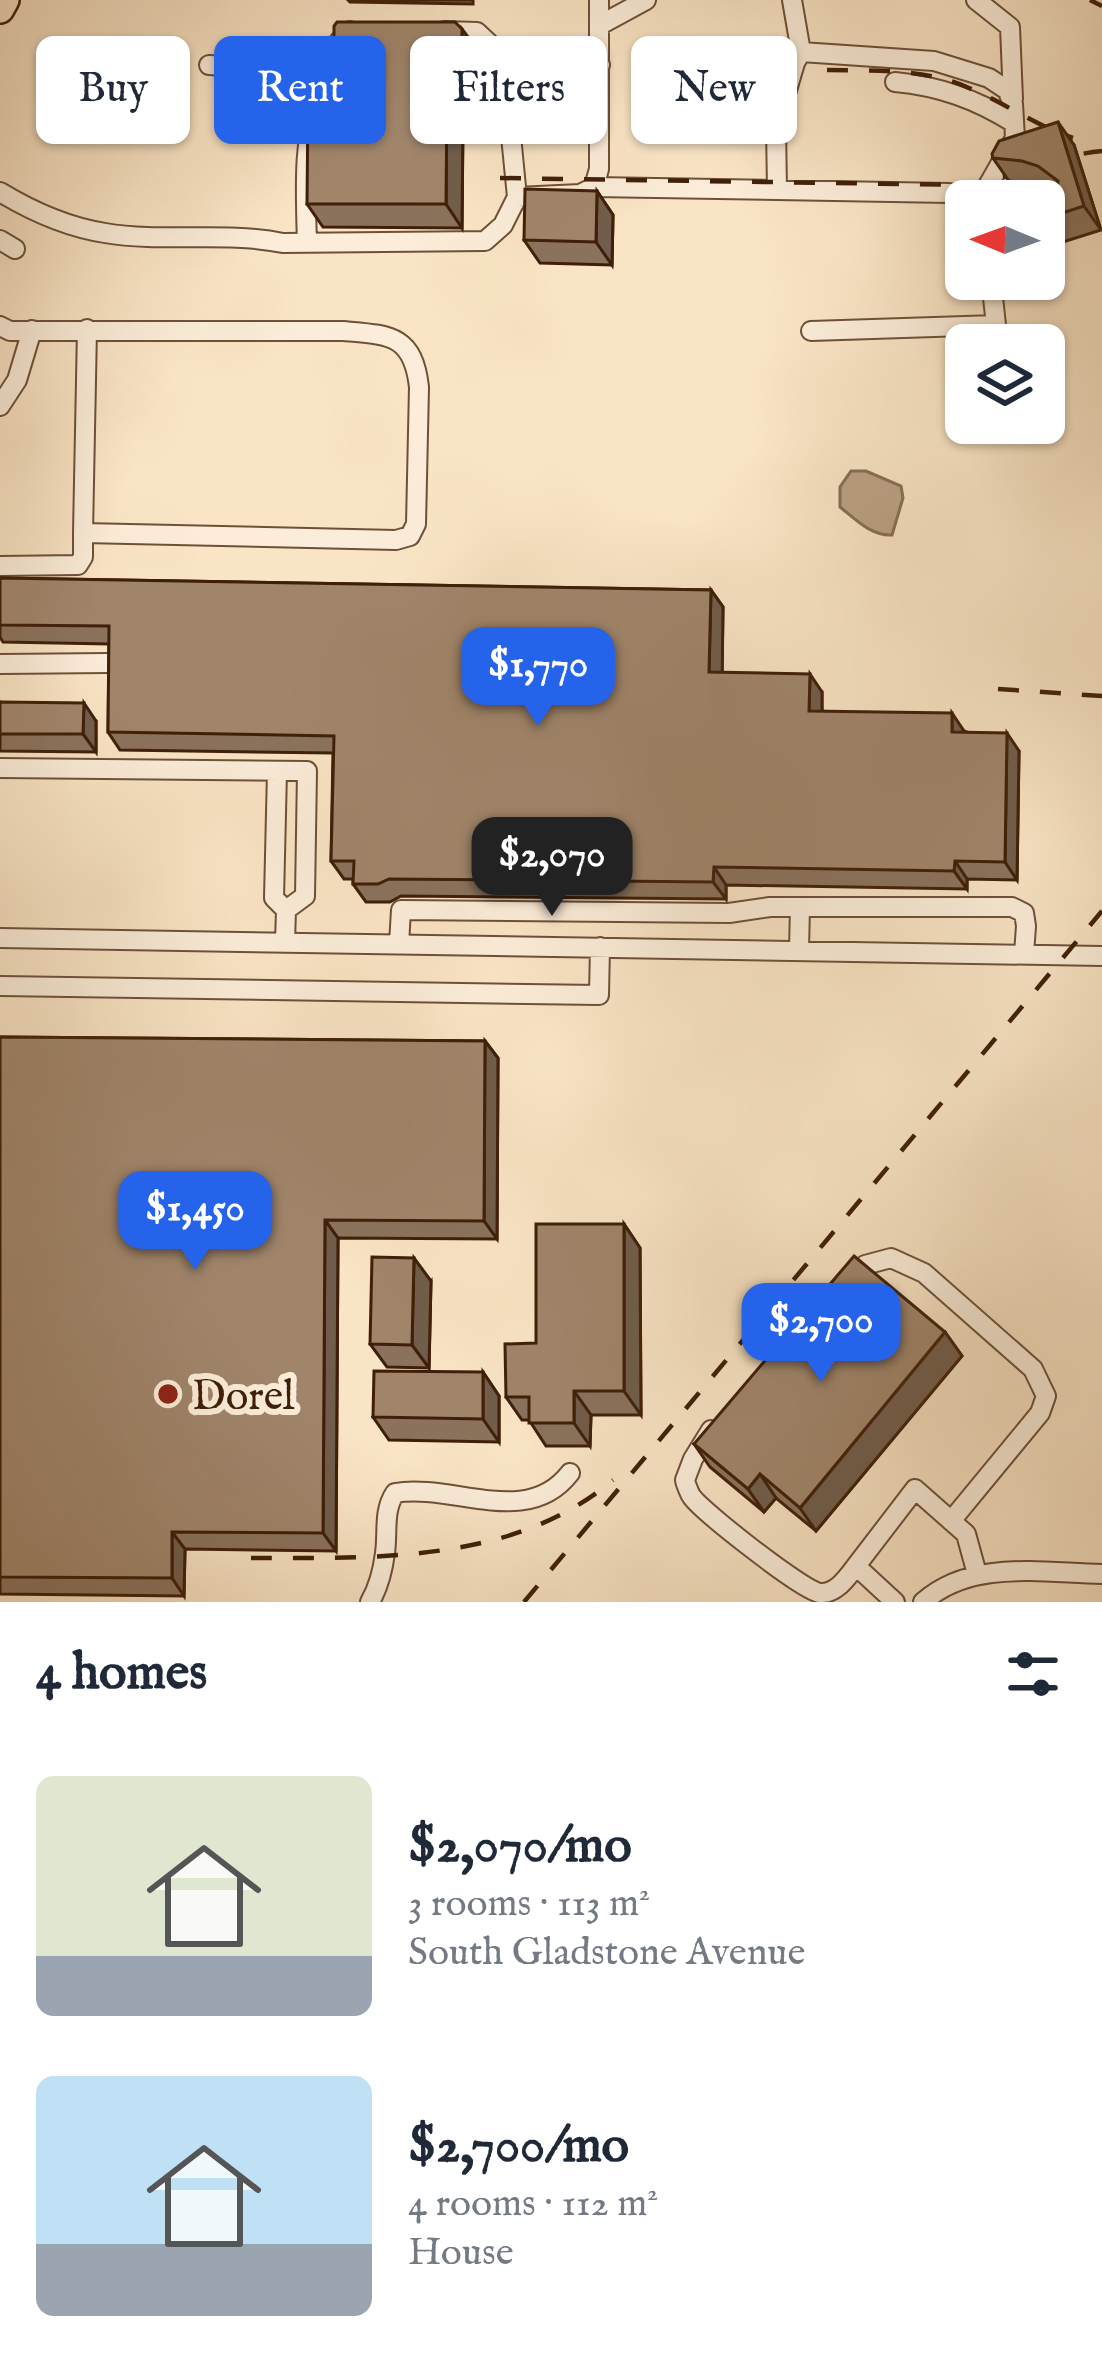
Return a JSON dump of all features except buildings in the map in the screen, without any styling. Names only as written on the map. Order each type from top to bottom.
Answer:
[{"type":"highway","points":[[0,9],[5,0]]},
{"type":"street","points":[[598,0],[600,36]]},
{"type":"street","points":[[600,25],[646,0]]},
{"type":"street","points":[[777,190],[776,127],[801,52],[792,0]]},
{"type":"street","points":[[976,0],[1010,27],[1015,138],[992,180]]},
{"type":"street","points":[[343,36],[365,30]]},
{"type":"street","points":[[432,31],[481,36]]},
{"type":"street","points":[[801,52],[934,61],[988,78],[1007,90],[1014,113]]},
{"type":"street","points":[[209,64],[214,64]]},
{"type":"street","points":[[895,82],[955,93],[1014,113]]},
{"type":"street","points":[[307,144],[307,242]]},
{"type":"street","points":[[0,192],[48,219],[105,233],[256,237],[283,243],[485,241],[503,225],[517,196],[512,144]]},
{"type":"street","points":[[594,187],[599,144]]},
{"type":"street","points":[[517,196],[580,194],[594,187],[945,197]]},
{"type":"street","points":[[811,331],[996,325],[993,300]]},
{"type":"street","points":[[0,326],[10,331],[343,331],[385,335],[410,350],[417,368],[418,455],[416,524],[410,536],[397,540],[83,533]]},
{"type":"street","points":[[0,566],[78,566],[83,557],[87,329]]},
{"type":"street","points":[[0,406],[17,380],[32,330]]},
{"type":"street","points":[[0,664],[108,663]]},
{"type":"street","points":[[0,768],[307,771],[305,896],[286,910]]},
{"type":"street","points":[[277,771],[274,898],[286,910],[285,942]]},
{"type":"street","points":[[399,944],[400,910],[729,913],[770,907],[1012,907],[1024,913],[1024,954]]},
{"type":"street","points":[[799,950],[800,907]]},
{"type":"street","points":[[534,946],[536,911]]},
{"type":"street","points":[[0,938],[1102,956]]},
{"type":"street","points":[[0,986],[599,995],[600,947]]},
{"type":"street","points":[[840,1294],[865,1265],[891,1258],[924,1273],[1033,1369],[1046,1396],[1040,1413],[951,1521]]},
{"type":"street","points":[[726,1413],[693,1459],[685,1480],[691,1496],[809,1589],[822,1593],[835,1589],[915,1489],[966,1534],[977,1574]]},
{"type":"street","points":[[370,1602],[385,1557],[387,1510],[395,1492],[536,1500],[561,1485],[570,1473]]},
{"type":"street","points":[[856,1566],[895,1602]]},
{"type":"street","points":[[923,1602],[953,1581],[977,1574],[1102,1574]]},
{"type":"shaded area","points":[[851,471],[866,471],[901,486],[903,498],[892,535],[870,530],[840,507],[840,487]]},
{"type":"railway","points":[[1090,0],[1102,6]]},
{"type":"railway","points":[[827,70],[935,77],[1073,138]]},
{"type":"railway","points":[[500,178],[969,185],[1102,151]]},
{"type":"railway","points":[[998,689],[1102,696]]},
{"type":"railway","points":[[524,1602],[1102,911]]},
{"type":"railway","points":[[251,1558],[393,1555],[487,1542],[532,1528],[613,1480]]},
{"type":"place","name":"Dorel","points":[[168,1394]]}]
